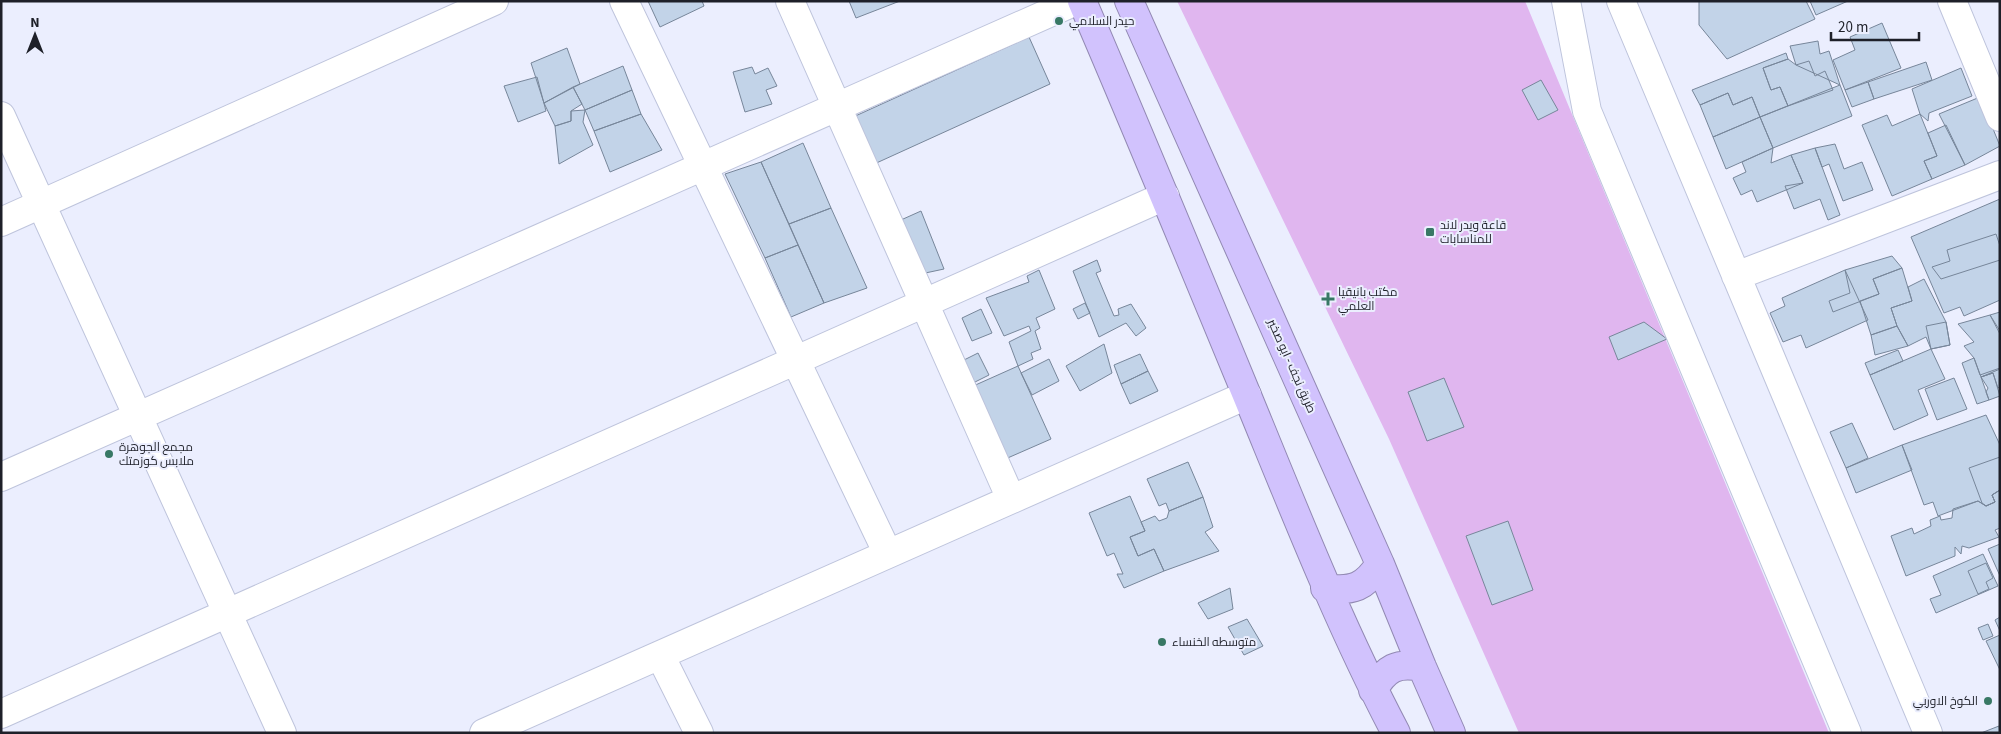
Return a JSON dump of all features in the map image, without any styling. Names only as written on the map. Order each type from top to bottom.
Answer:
[{"type":"highway","points":[[1082,1],[1165,196],[1325,588],[1373,690],[1396,733]]},
{"type":"highway","name":"طريق نجف - ابو صخير","points":[[1129,1],[1380,564],[1451,733]]},
{"type":"highway","points":[[1325,588],[1342,591],[1358,587],[1371,578],[1380,564]]},
{"type":"highway","points":[[1373,690],[1380,677],[1392,668],[1407,664],[1422,667]]},
{"type":"street","points":[[1,222],[494,1]]},
{"type":"street","points":[[624,1],[888,554]]},
{"type":"street","points":[[790,1],[1011,499]]},
{"type":"street","points":[[1,477],[1076,1]]},
{"type":"street","points":[[1566,1],[1587,111],[1847,733]]},
{"type":"street","points":[[1621,1],[1928,733]]},
{"type":"street","points":[[1952,1],[2000,116]]},
{"type":"street","points":[[1,116],[282,733]]},
{"type":"street","points":[[1736,276],[2000,175]]},
{"type":"street","points":[[1,714],[1165,196]]},
{"type":"street","points":[[484,733],[1246,395]]},
{"type":"street","points":[[660,655],[699,733]]},
{"type":"shaded area","points":[[1177,1],[1525,1],[1829,733],[1519,733],[1389,439]]},
{"type":"building","points":[[648,1],[702,1],[704,6],[660,27]]},
{"type":"building","points":[[849,1],[900,1],[856,18]]},
{"type":"building","points":[[1699,1],[1806,1],[1815,19],[1727,59],[1699,25]]},
{"type":"building","points":[[1810,1],[1848,1],[1816,15]]},
{"type":"building","points":[[1882,23],[1901,68],[1845,90],[1833,60],[1855,50],[1850,37]]},
{"type":"building","points":[[1029,37],[1050,84],[872,165],[851,118]]},
{"type":"building","points":[[1818,41],[1820,54],[1829,51],[1840,85],[1796,65],[1790,46]]},
{"type":"building","points":[[567,48],[580,84],[544,103],[531,63]]},
{"type":"building","points":[[1786,53],[1788,59],[1763,68],[1771,90],[1780,87],[1788,106],[1760,117],[1752,97],[1733,105],[1728,93],[1700,105],[1692,90]]},
{"type":"building","points":[[1788,59],[1796,65],[1809,61],[1815,76],[1825,71],[1833,90],[1788,106],[1780,87],[1771,90],[1763,68]]},
{"type":"building","points":[[1926,62],[1932,80],[1874,99],[1868,82]]},
{"type":"building","points":[[623,66],[632,90],[585,110],[573,87]]},
{"type":"building","points":[[752,67],[755,74],[768,68],[777,86],[766,90],[772,104],[745,112],[733,72]]},
{"type":"building","points":[[1961,68],[1972,96],[1929,113],[1928,121],[1920,114],[1912,89]]},
{"type":"building","points":[[537,77],[546,111],[518,122],[504,86]]},
{"type":"building","points":[[1541,80],[1558,110],[1538,120],[1522,90]]},
{"type":"building","points":[[1868,82],[1874,99],[1852,107],[1845,90]]},
{"type":"building","points":[[1840,85],[1852,116],[1773,148],[1760,117]]},
{"type":"building","points":[[573,87],[582,104],[571,111],[571,121],[555,126],[544,103]]},
{"type":"building","points":[[632,90],[641,114],[594,131],[585,110]]},
{"type":"building","points":[[1728,93],[1733,105],[1752,97],[1760,117],[1713,137],[1700,105]]},
{"type":"building","points":[[1980,97],[2000,146],[1965,165],[1939,114]]},
{"type":"building","points":[[585,110],[583,122],[593,145],[559,164],[555,126],[571,121],[571,111]]},
{"type":"building","points":[[641,114],[662,150],[610,172],[594,131]]},
{"type":"building","points":[[1920,114],[1937,156],[1924,161],[1932,179],[1892,196],[1862,125],[1887,115],[1892,126]]},
{"type":"building","points":[[1760,117],[1773,148],[1726,169],[1713,137]]},
{"type":"building","points":[[1946,125],[1965,165],[1932,179],[1924,161],[1937,156],[1928,133]]},
{"type":"building","points":[[803,143],[831,208],[789,224],[761,162]]},
{"type":"building","points":[[1835,144],[1844,169],[1862,162],[1873,190],[1843,201],[1829,164],[1822,167],[1815,148]]},
{"type":"building","points":[[1773,148],[1771,163],[1791,155],[1803,183],[1757,202],[1752,190],[1741,195],[1733,178],[1746,172],[1742,162]]},
{"type":"building","points":[[1815,148],[1840,215],[1828,220],[1820,199],[1794,209],[1785,186],[1803,183],[1791,155]]},
{"type":"building","points":[[761,162],[798,245],[765,258],[725,174]]},
{"type":"building","points":[[2000,199],[2000,300],[1964,316],[1960,307],[1944,313],[1911,237]]},
{"type":"building","points":[[831,208],[867,288],[824,303],[789,224]]},
{"type":"building","points":[[921,211],[944,269],[916,275],[892,224]]},
{"type":"building","points":[[1996,234],[2000,246],[2000,260],[1941,279],[1932,267],[1950,261],[1947,250]]},
{"type":"building","points":[[798,245],[824,303],[791,317],[765,258]]},
{"type":"building","points":[[1892,256],[1902,268],[1873,279],[1879,294],[1833,312],[1829,301],[1850,293],[1845,270]]},
{"type":"building","points":[[1097,260],[1101,271],[1096,273],[1114,316],[1119,315],[1118,309],[1131,304],[1146,328],[1136,336],[1126,323],[1099,337],[1073,271]]},
{"type":"building","points":[[1902,268],[1912,301],[1891,308],[1897,326],[1871,335],[1860,301],[1879,294],[1873,279]]},
{"type":"building","points":[[1039,270],[1055,309],[1036,318],[1040,328],[1035,331],[1041,349],[1031,353],[1033,359],[1018,366],[1009,342],[1031,331],[1029,326],[1004,336],[986,298],[1029,282],[1027,276]]},
{"type":"building","points":[[1845,270],[1868,320],[1806,348],[1801,335],[1783,342],[1770,313],[1785,306],[1782,298]]},
{"type":"building","points":[[1924,279],[1946,322],[1950,345],[1931,349],[1926,337],[1908,346],[1897,326],[1891,308],[1912,301],[1908,287]]},
{"type":"building","points":[[1085,303],[1090,313],[1078,319],[1073,309]]},
{"type":"building","points":[[981,309],[992,333],[972,341],[962,318]]},
{"type":"building","points":[[2000,312],[2000,331],[1990,315]]},
{"type":"building","points":[[1990,315],[2000,334],[2000,369],[1981,377],[1974,358],[1964,346],[1974,342],[1958,324]]},
{"type":"building","points":[[1644,322],[1667,339],[1618,360],[1609,337]]},
{"type":"building","points":[[1946,322],[1950,345],[1931,349],[1926,326]]},
{"type":"building","points":[[1897,326],[1908,346],[1875,355],[1871,335]]},
{"type":"building","points":[[1104,344],[1112,373],[1080,391],[1066,366]]},
{"type":"building","points":[[1931,349],[1945,379],[1918,390],[1928,415],[1894,430],[1870,375]]},
{"type":"building","points":[[1898,350],[1903,361],[1870,375],[1865,363]]},
{"type":"building","points":[[978,353],[989,375],[969,385],[958,363]]},
{"type":"building","points":[[1140,354],[1148,371],[1121,384],[1114,365]]},
{"type":"building","points":[[1974,358],[1980,375],[2000,368],[2000,387],[1998,388],[1993,373],[1981,377],[1989,400],[1977,404],[1962,363]]},
{"type":"building","points":[[1049,359],[1059,381],[1032,395],[1021,373]]},
{"type":"building","points":[[1018,366],[1051,439],[1003,460],[971,387]]},
{"type":"building","points":[[1148,371],[1158,391],[1130,404],[1121,384]]},
{"type":"building","points":[[1993,373],[2000,396],[1989,400],[1986,392],[1988,388],[1981,377]]},
{"type":"building","points":[[1444,378],[1464,427],[1427,441],[1408,392]]},
{"type":"building","points":[[1954,378],[1967,409],[1937,420],[1925,389]]},
{"type":"building","points":[[1986,415],[2000,445],[2000,490],[1992,495],[1995,502],[1986,506],[1978,501],[1938,516],[1933,502],[1924,505],[1902,445]]},
{"type":"building","points":[[1852,423],[1868,458],[1846,468],[1830,432]]},
{"type":"building","points":[[1902,445],[1912,470],[1856,493],[1846,468]]},
{"type":"building","points":[[2000,457],[2000,490],[1992,495],[1995,502],[1986,506],[1982,503],[1969,468]]},
{"type":"building","points":[[1188,462],[1203,497],[1169,511],[1166,503],[1159,506],[1147,479]]},
{"type":"building","points":[[2000,490],[2000,528],[1995,530],[1999,537],[1969,548],[1962,546],[1961,554],[1955,547],[1955,556],[1906,576],[1891,536],[1912,528],[1914,534],[1931,526],[1930,520],[1940,516],[1941,520],[1952,518],[1953,509],[1978,501],[1986,506],[1995,502],[1992,495]]},
{"type":"building","points":[[1130,496],[1145,531],[1130,537],[1138,556],[1154,549],[1164,571],[1124,588],[1117,574],[1123,574],[1114,553],[1107,556],[1089,513]]},
{"type":"building","points":[[1203,497],[1213,527],[1205,532],[1219,551],[1164,571],[1154,549],[1138,556],[1130,537],[1145,531],[1141,522],[1155,516],[1159,521],[1167,518],[1169,511]]},
{"type":"building","points":[[1508,521],[1533,590],[1492,605],[1466,536]]},
{"type":"building","points":[[2000,544],[2000,576],[1988,549]]},
{"type":"building","points":[[1983,554],[1998,586],[1936,613],[1930,599],[1941,595],[1933,576]]},
{"type":"building","points":[[1986,563],[1993,578],[1986,582],[1989,589],[1978,594],[1968,571]]},
{"type":"building","points":[[1230,588],[1233,609],[1208,619],[1198,603]]},
{"type":"building","points":[[2000,617],[2000,631],[1995,620]]},
{"type":"building","points":[[1247,619],[1263,646],[1244,655],[1228,627]]},
{"type":"building","points":[[1988,624],[1993,636],[1983,640],[1978,628]]},
{"type":"building","points":[[2000,635],[2000,670],[1986,641]]},
{"type":"building","points":[[1999,726],[2000,733],[1981,733]]},
{"type":"place","name":"حيدر السلامي","points":[[1059,21]]},
{"type":"place","name":"قاعة ويدر لاند للمناسابات","points":[[1430,232]]},
{"type":"place","name":"مكتب بانيقيا العلمي","points":[[1328,299]]},
{"type":"place","name":"مجمع الجوهرة ملابس كوزمتك","points":[[109,454]]},
{"type":"place","name":"متوسطه الخنساء","points":[[1162,642]]},
{"type":"place","name":"الكوخ الاوربي","points":[[1988,701]]}]
